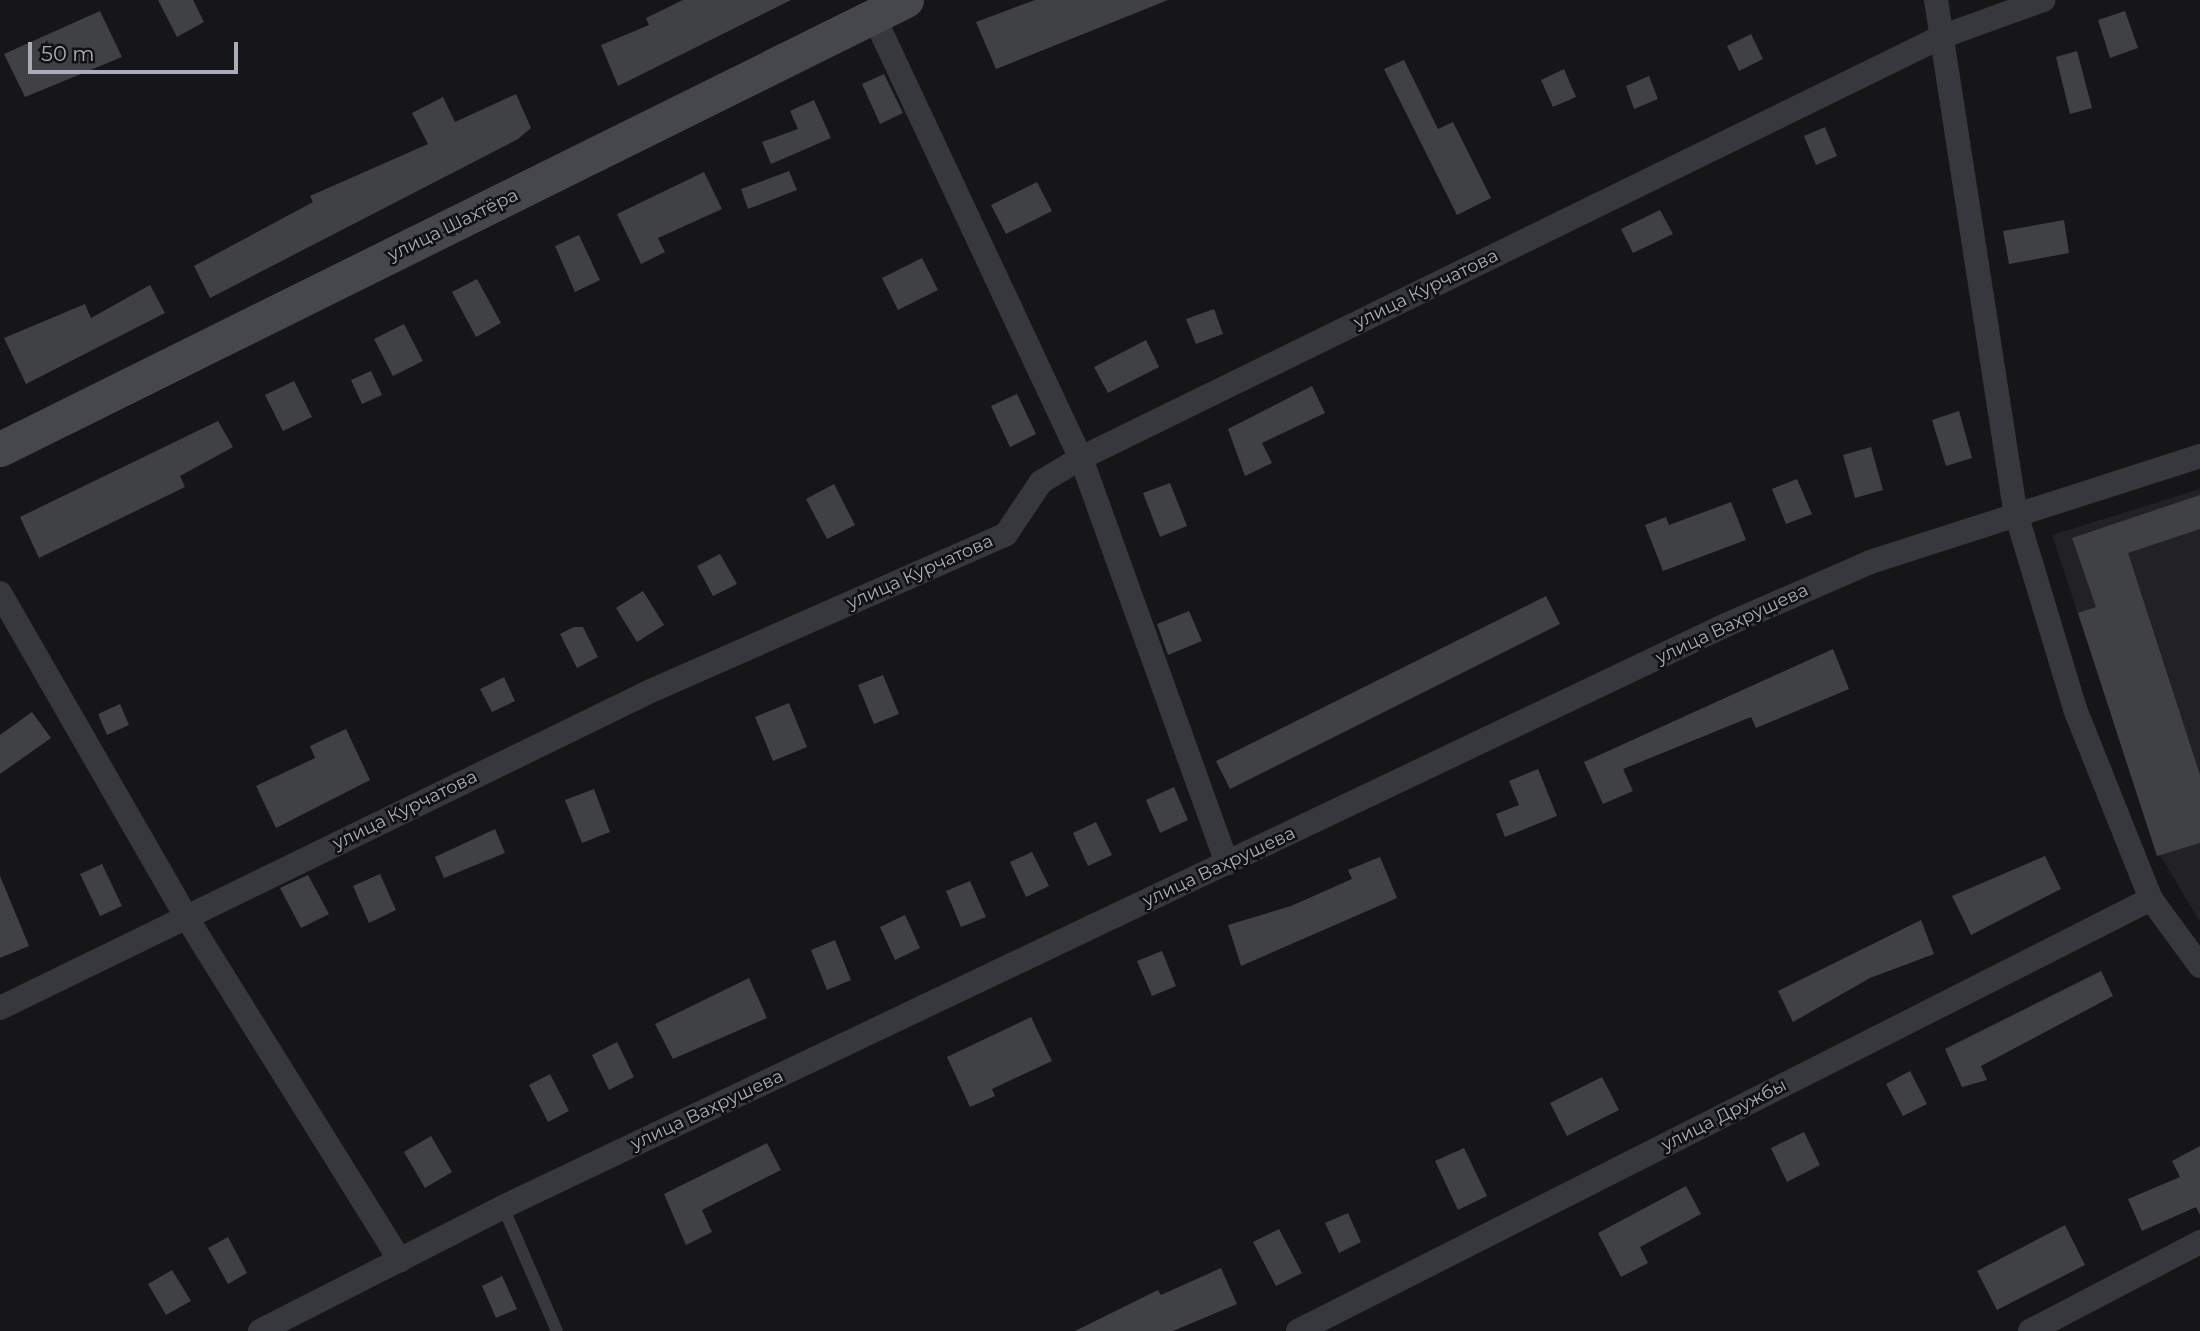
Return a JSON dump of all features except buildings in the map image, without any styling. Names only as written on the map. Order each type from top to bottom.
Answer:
[{"type":"street","name":"улица Шахтёра","points":[[0,449],[906,0]]},
{"type":"street","points":[[1936,0],[2015,510],[2075,709],[2151,899],[2200,966]]},
{"type":"street","name":"улица Курчатова","points":[[0,1008],[185,915],[653,690],[1006,534],[1041,482],[1081,458],[1941,37],[2043,0]]},
{"type":"street","points":[[874,17],[1081,458],[1227,863]]},
{"type":"street","name":"улица Вахрушева","points":[[260,1331],[503,1207],[1726,625],[1870,562],[2015,510],[2200,456]]},
{"type":"street","points":[[0,593],[185,915],[400,1260]]},
{"type":"street","name":"улица Дружбы","points":[[1298,1331],[2151,899]]},
{"type":"street","points":[[2030,1331],[2200,1242]]},
{"type":"lane","points":[[503,1207],[557,1331]]},
{"type":"shaded area","points":[[2200,489],[2200,922],[2154,845],[2052,535]]}]
